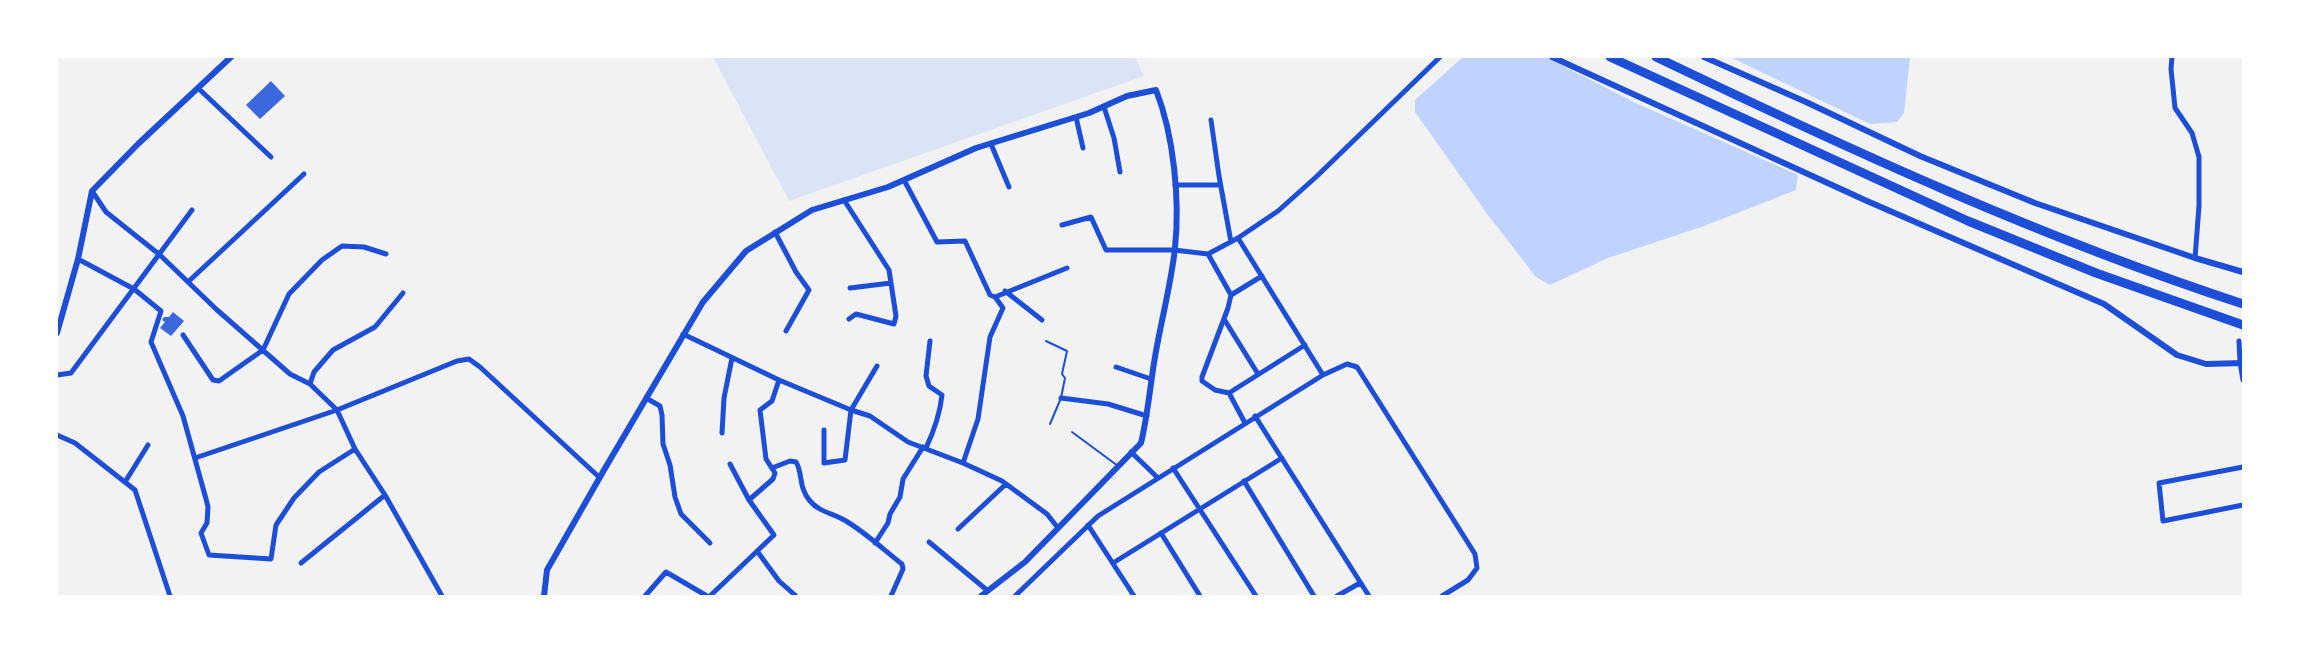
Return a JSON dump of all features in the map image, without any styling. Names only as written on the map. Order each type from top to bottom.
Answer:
[{"type":"highway","points":[[1610,57],[1968,221],[2096,273],[2243,325]]},
{"type":"highway","points":[[1656,57],[1972,203],[2099,254],[2243,304]]},
{"type":"street","points":[[57,333],[78,259],[92,191],[138,144],[231,57]]},
{"type":"street","points":[[1062,225],[1091,217],[1107,250],[1174,250],[1208,254],[1238,238],[1278,211],[1440,57]]},
{"type":"street","points":[[1552,57],[1920,225],[2104,304],[2177,355],[2206,364],[2241,362]]},
{"type":"street","points":[[1704,57],[1920,156],[2035,203],[2195,258],[2243,272]]},
{"type":"street","points":[[2172,57],[2170,69],[2175,108],[2192,133],[2199,157],[2199,206],[2195,258]]},
{"type":"street","points":[[198,88],[271,157]]},
{"type":"street","points":[[544,596],[547,570],[599,477],[703,302],[746,251],[812,210],[903,180],[991,144],[1076,117],[1127,96],[1156,90],[1163,108],[1177,213],[1174,250],[1151,379],[1147,416],[1140,443],[1025,562],[981,596]]},
{"type":"street","points":[[1104,107],[1114,138],[1120,172]]},
{"type":"street","points":[[1076,117],[1083,148]]},
{"type":"street","points":[[1211,120],[1231,242]]},
{"type":"street","points":[[991,144],[1009,187]]},
{"type":"street","points":[[189,281],[304,174]]},
{"type":"street","points":[[903,180],[937,242],[965,241],[990,295],[995,297],[1003,308],[990,338],[978,419],[963,463]]},
{"type":"street","points":[[1174,185],[1220,185]]},
{"type":"street","points":[[92,191],[106,212],[160,255],[262,350],[290,374],[310,384],[337,410],[355,449],[385,495],[442,596]]},
{"type":"street","points":[[844,200],[889,270],[896,316],[894,324],[856,314],[849,319]]},
{"type":"street","points":[[57,375],[71,373],[192,210]]},
{"type":"street","points":[[775,232],[796,272],[809,290],[786,331]]},
{"type":"street","points":[[1238,238],[1323,375]]},
{"type":"street","points":[[183,335],[213,380],[219,381],[262,350],[289,294],[322,260],[342,246],[364,247],[386,254]]},
{"type":"street","points":[[1208,254],[1231,295]]},
{"type":"street","points":[[78,259],[134,289],[161,311],[151,342],[183,416],[195,458],[208,507],[207,523],[201,533],[209,555],[271,559],[276,525],[294,498],[318,472],[355,449]]},
{"type":"street","points":[[995,297],[1005,291],[1067,268]]},
{"type":"street","points":[[1262,276],[1231,295],[1202,381],[1215,390],[1229,393],[1305,345]]},
{"type":"street","points":[[850,288],[891,283]]},
{"type":"street","points":[[1005,291],[1042,320]]},
{"type":"street","points":[[310,384],[314,372],[333,350],[375,327],[403,293]]},
{"type":"street","points":[[1224,318],[1258,374]]},
{"type":"street","points":[[683,334],[779,380],[870,416],[908,442],[963,463],[1006,484],[1047,514],[1058,528]]},
{"type":"street","points":[[875,543],[888,523],[890,514],[900,497],[903,479],[934,431],[942,394],[930,386],[926,376],[930,340]]},
{"type":"street","points":[[2239,341],[2243,380]]},
{"type":"street","points":[[722,433],[724,398],[732,358]]},
{"type":"street","points":[[195,458],[337,410],[457,361],[469,359],[599,477]]},
{"type":"street","points":[[1015,596],[1098,516],[1255,416],[1323,375],[1347,364],[1356,367],[1475,554],[1477,568],[1468,580],[1442,596]]},
{"type":"street","points":[[824,430],[824,463],[845,460],[851,410],[877,366]]},
{"type":"street","points":[[1116,367],[1151,379]]},
{"type":"street","points":[[749,500],[773,479],[776,473],[766,459],[760,410],[772,401],[779,380]]},
{"type":"street","points":[[1229,393],[1245,423]]},
{"type":"street","points":[[646,398],[660,406],[663,444],[681,514],[710,543]]},
{"type":"street","points":[[1061,398],[1108,404],[1147,416]]},
{"type":"street","points":[[1255,416],[1369,596]]},
{"type":"street","points":[[57,435],[75,443],[135,490],[170,596]]},
{"type":"street","points":[[125,482],[148,445]]},
{"type":"street","points":[[1131,452],[1158,478]]},
{"type":"street","points":[[1113,563],[1282,458]]},
{"type":"street","points":[[772,468],[790,461],[796,462],[801,485],[812,504],[823,512],[845,519],[902,564],[903,568],[891,596]]},
{"type":"street","points":[[645,596],[666,572],[708,596],[774,535],[749,500],[730,464]]},
{"type":"street","points":[[2243,466],[2159,483],[2163,520],[2243,505]]},
{"type":"street","points":[[1173,468],[1256,596]]},
{"type":"street","points":[[1244,482],[1314,596]]},
{"type":"street","points":[[958,529],[1006,484]]},
{"type":"street","points":[[301,563],[385,495]]},
{"type":"street","points":[[1088,525],[1134,596]]},
{"type":"street","points":[[1161,533],[1200,596]]},
{"type":"street","points":[[929,542],[988,591]]},
{"type":"street","points":[[757,551],[779,581],[796,596]]},
{"type":"street","points":[[1337,596],[1360,583]]},
{"type":"lane","points":[[1046,341],[1067,351],[1062,374],[1065,378],[1061,398],[1050,424]]},
{"type":"lane","points":[[1072,432],[1118,466]]},
{"type":"shaded area","points":[[713,57],[1135,57],[1144,76],[789,201]]},
{"type":"water","points":[[1463,57],[1545,57],[1638,104],[1798,175],[1796,190],[1704,226],[1608,258],[1550,285],[1536,277],[1488,215],[1415,112],[1415,100]]},
{"type":"water","points":[[1730,57],[1910,57],[1904,113],[1897,122],[1870,124]]},
{"type":"building","points":[[271,81],[285,96],[260,119],[246,105]]},
{"type":"building","points":[[173,312],[184,321],[171,336],[160,328],[165,322],[162,320],[164,317],[169,317]]}]
